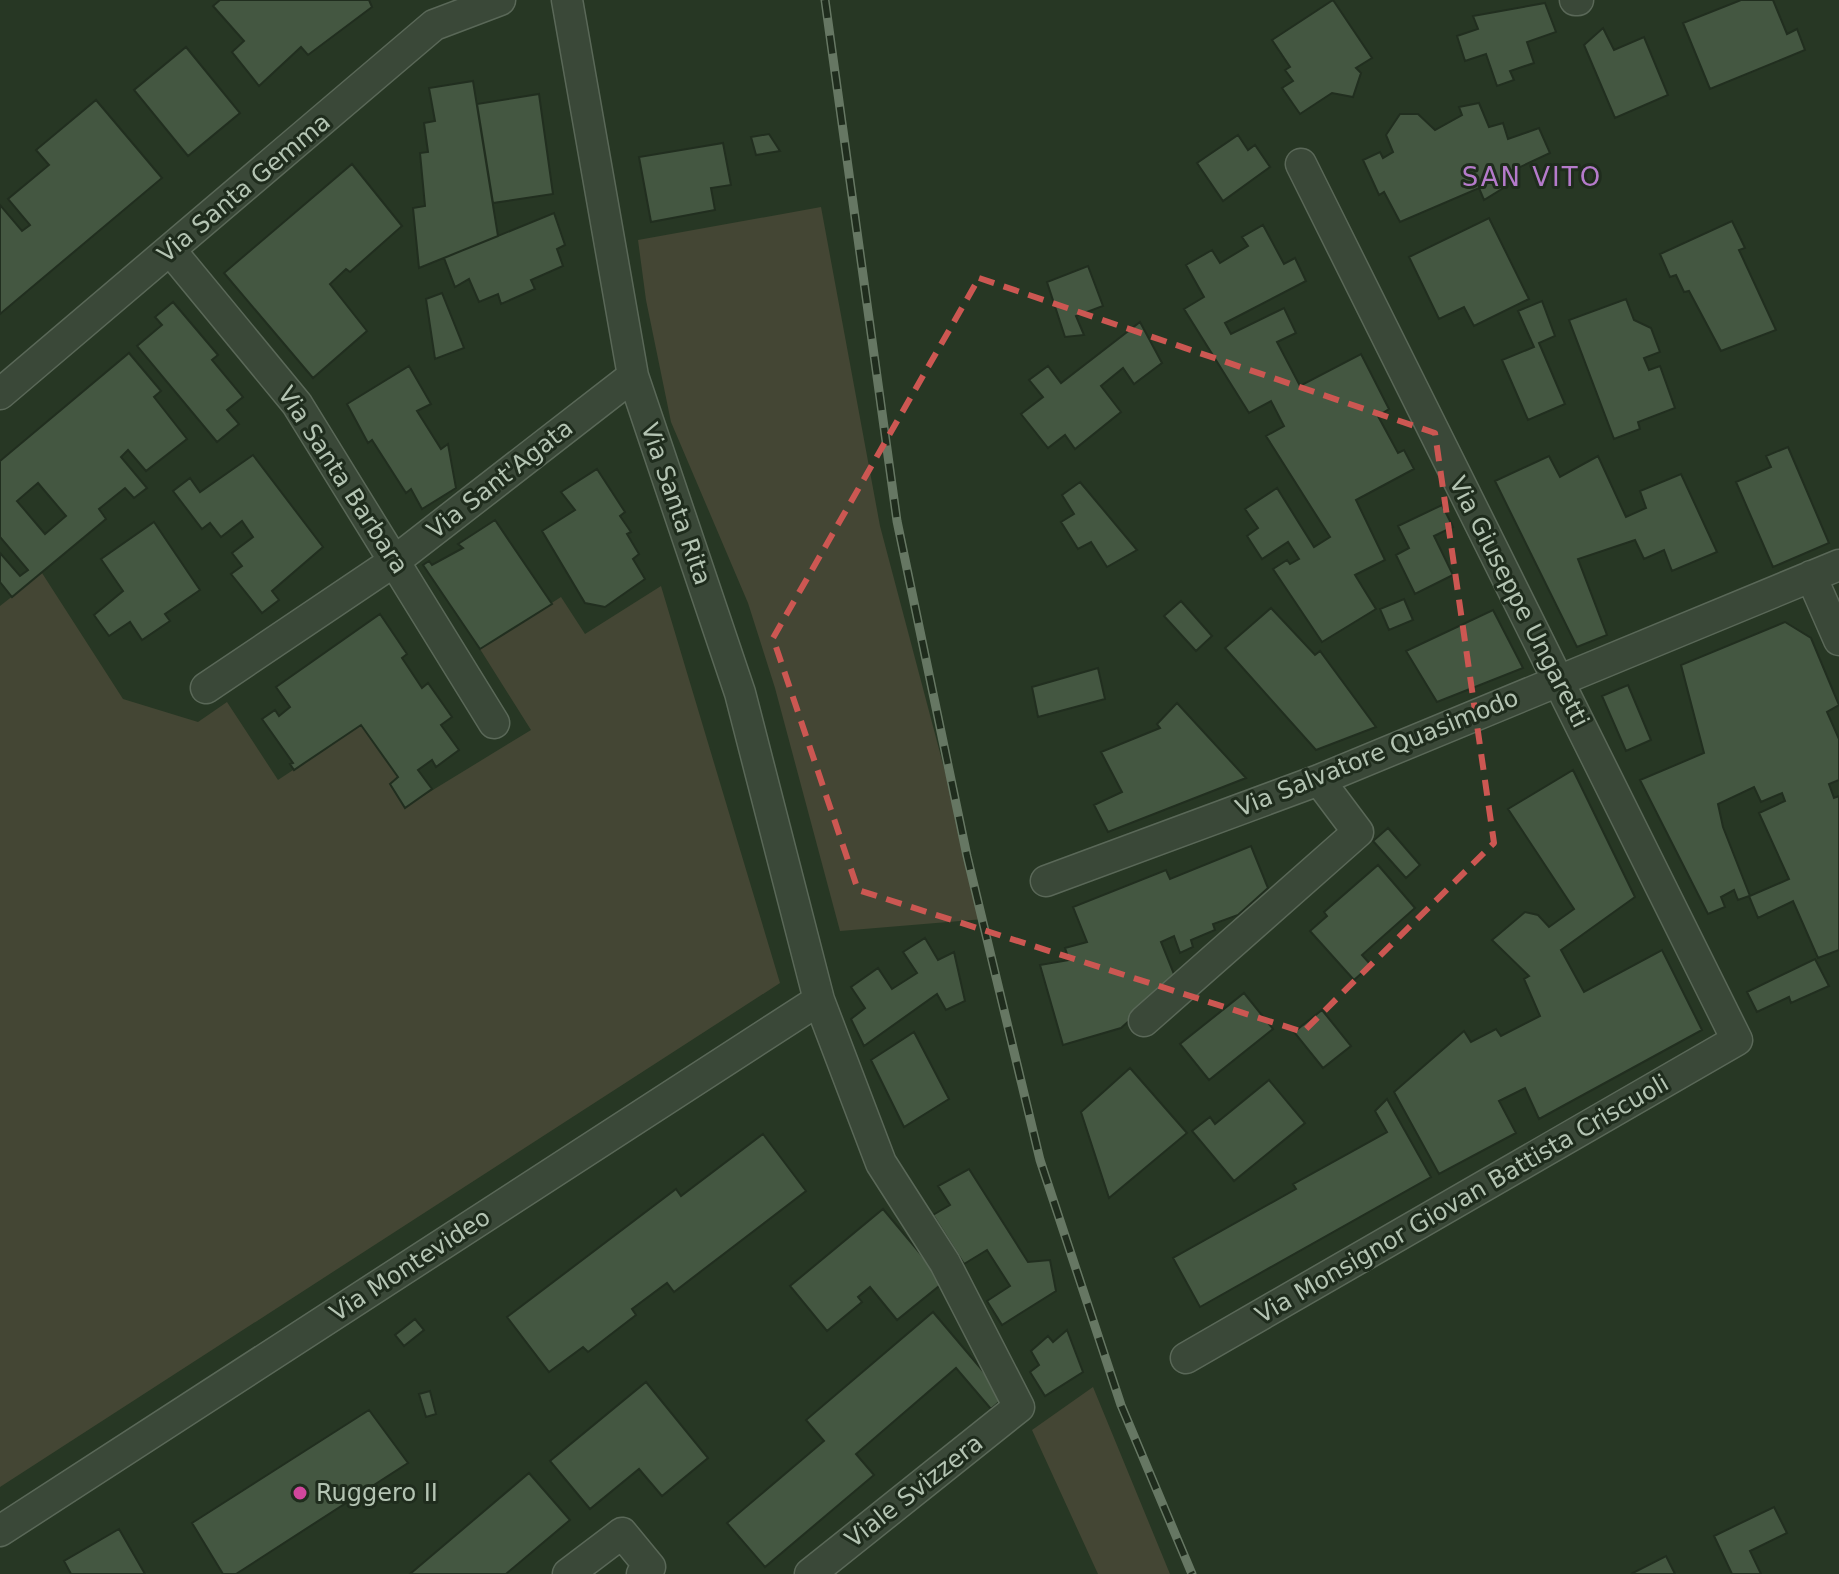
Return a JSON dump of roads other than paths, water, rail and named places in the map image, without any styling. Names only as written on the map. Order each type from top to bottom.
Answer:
[{"type":"street","name":"Via Santa Gemma","points":[[0,394],[171,251],[428,13],[500,0]]},
{"type":"street","name":"Via Santa Rita","points":[[567,0],[633,376],[740,693],[819,1000],[881,1163],[945,1263],[1019,1407]]},
{"type":"street","name":"Via Giuseppe Ungaretti","points":[[1301,164],[1737,1040]]},
{"type":"street","name":"Via Santa Barbara","points":[[171,251],[297,404],[494,723]]},
{"type":"street","name":"Via Sant'Agata","points":[[206,688],[396,560],[633,376]]},
{"type":"street","name":"Via Salvatore Quasimodo","points":[[1046,881],[1319,780],[1839,565]]},
{"type":"street","points":[[1811,576],[1839,640]]},
{"type":"street","points":[[1144,1021],[1358,832],[1319,780]]},
{"type":"street","name":"Via Montevideo","points":[[0,1531],[819,1000]]},
{"type":"street","name":"Via Monsignor Giovan Battista Criscuoli","points":[[1186,1358],[1737,1040]]},
{"type":"street","name":"Viale Svizzera","points":[[810,1574],[1019,1407]]},
{"type":"street","points":[[568,1574],[622,1533],[649,1572]]},
{"type":"railway","points":[[825,0],[897,521],[967,856],[1040,1160],[1121,1405],[1192,1574]]},
{"type":"place","name":"Ruggero II","points":[[300,1493]]},
{"type":"district","name":"SAN VITO","points":[[1532,177]]}]
